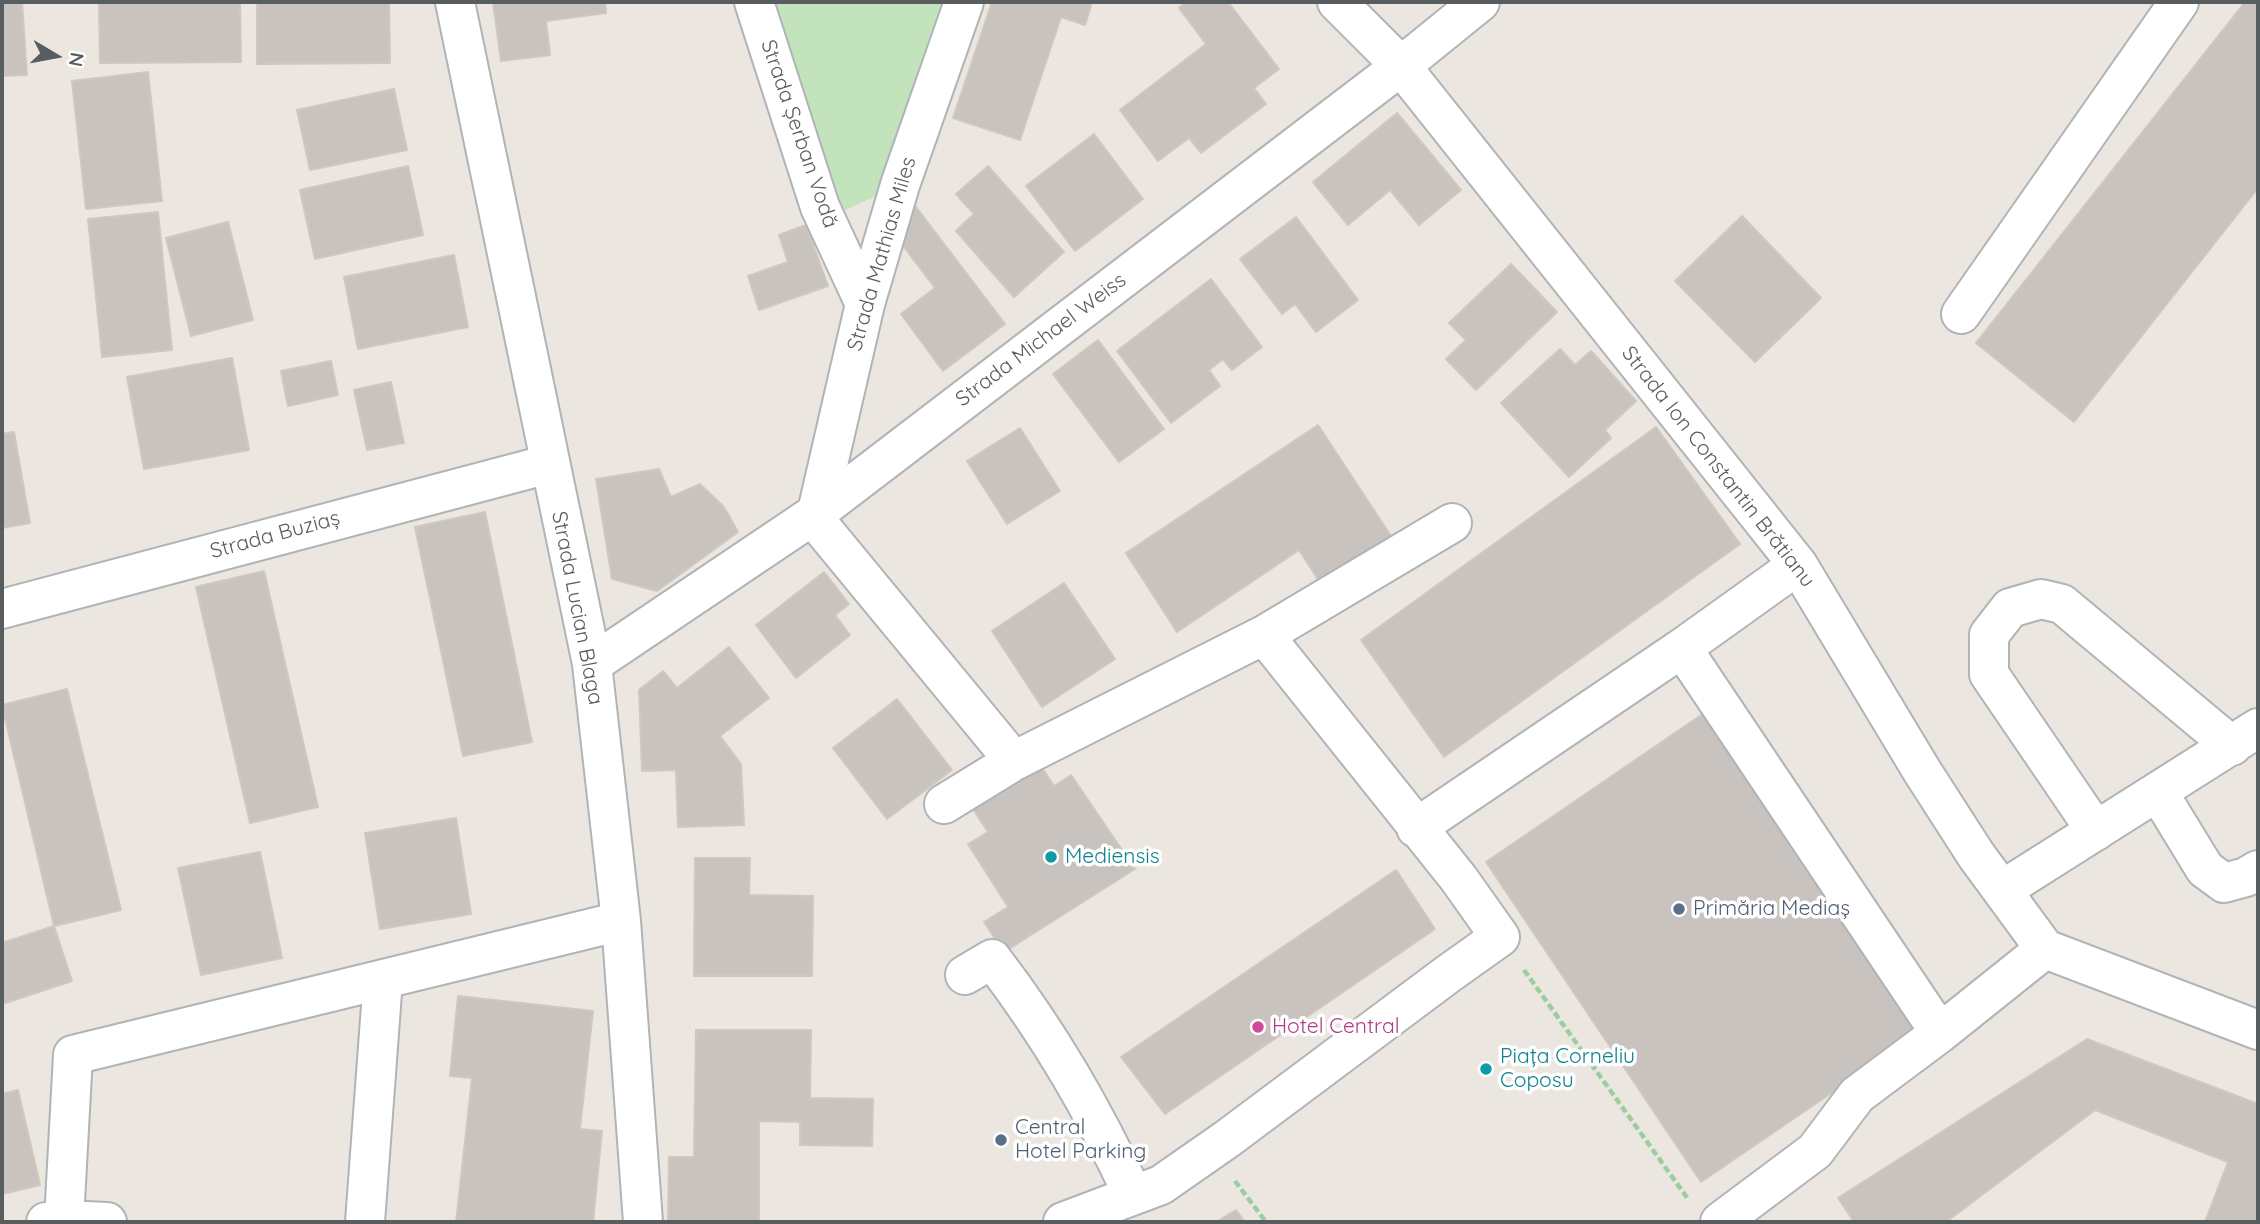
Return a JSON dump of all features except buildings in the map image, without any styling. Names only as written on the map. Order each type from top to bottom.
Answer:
[{"type":"street","name":"Strada Lucian Blaga","points":[[455,2],[592,664],[621,921],[643,1222]]},
{"type":"street","name":"Strada Șerban Vodă","points":[[754,2],[820,206],[865,304]]},
{"type":"street","name":"Strada Mathias Miles","points":[[814,514],[865,304],[900,185],[964,2]]},
{"type":"street","name":"Strada Ion Constantin Brătianu","points":[[1337,2],[1401,66],[1798,565],[1976,855],[2045,949]]},
{"type":"street","name":"Strada Michael Weiss","points":[[592,664],[814,514],[1401,66],[1480,2]]},
{"type":"street","points":[[1961,314],[2179,2]]},
{"type":"street","name":"Strada Buziaș","points":[[2,608],[549,464]]},
{"type":"street","points":[[814,514],[1014,761]]},
{"type":"street","points":[[944,804],[1014,761],[1264,635],[1452,523]]},
{"type":"street","points":[[1416,828],[1682,648],[1798,565]]},
{"type":"street","points":[[2002,890],[2096,831],[2158,792],[2245,737],[2062,604],[2041,599],[2011,608],[1989,635],[1989,674],[2096,831]]},
{"type":"street","points":[[1063,1222],[1161,1185],[1500,937],[1459,879],[1264,635]]},
{"type":"street","points":[[1682,648],[1940,1033]]},
{"type":"street","points":[[2158,792],[2205,869],[2224,883],[2246,877],[2258,870]]},
{"type":"street","points":[[107,1222],[55,1221],[73,1055],[621,921]]},
{"type":"street","points":[[1720,1222],[1815,1151],[1857,1095],[2045,949],[2258,1030]]},
{"type":"street","points":[[965,975],[992,959],[1032,1011],[1069,1070],[1133,1195]]},
{"type":"street","points":[[365,1222],[383,979]]},
{"type":"path","points":[[1500,937],[1689,1200]]},
{"type":"path","points":[[1211,1150],[1266,1222]]},
{"type":"green space","points":[[754,2],[964,2],[900,185],[843,211],[820,207]]},
{"type":"place","name":"Mediensis","points":[[1051,857]]},
{"type":"place","name":"Primăria Mediaș","points":[[1679,909]]},
{"type":"place","name":"Hotel Central","points":[[1258,1027]]},
{"type":"place","name":"Piața Corneliu Coposu","points":[[1486,1069]]},
{"type":"place","name":"Central Hotel Parking","points":[[1001,1140]]}]
